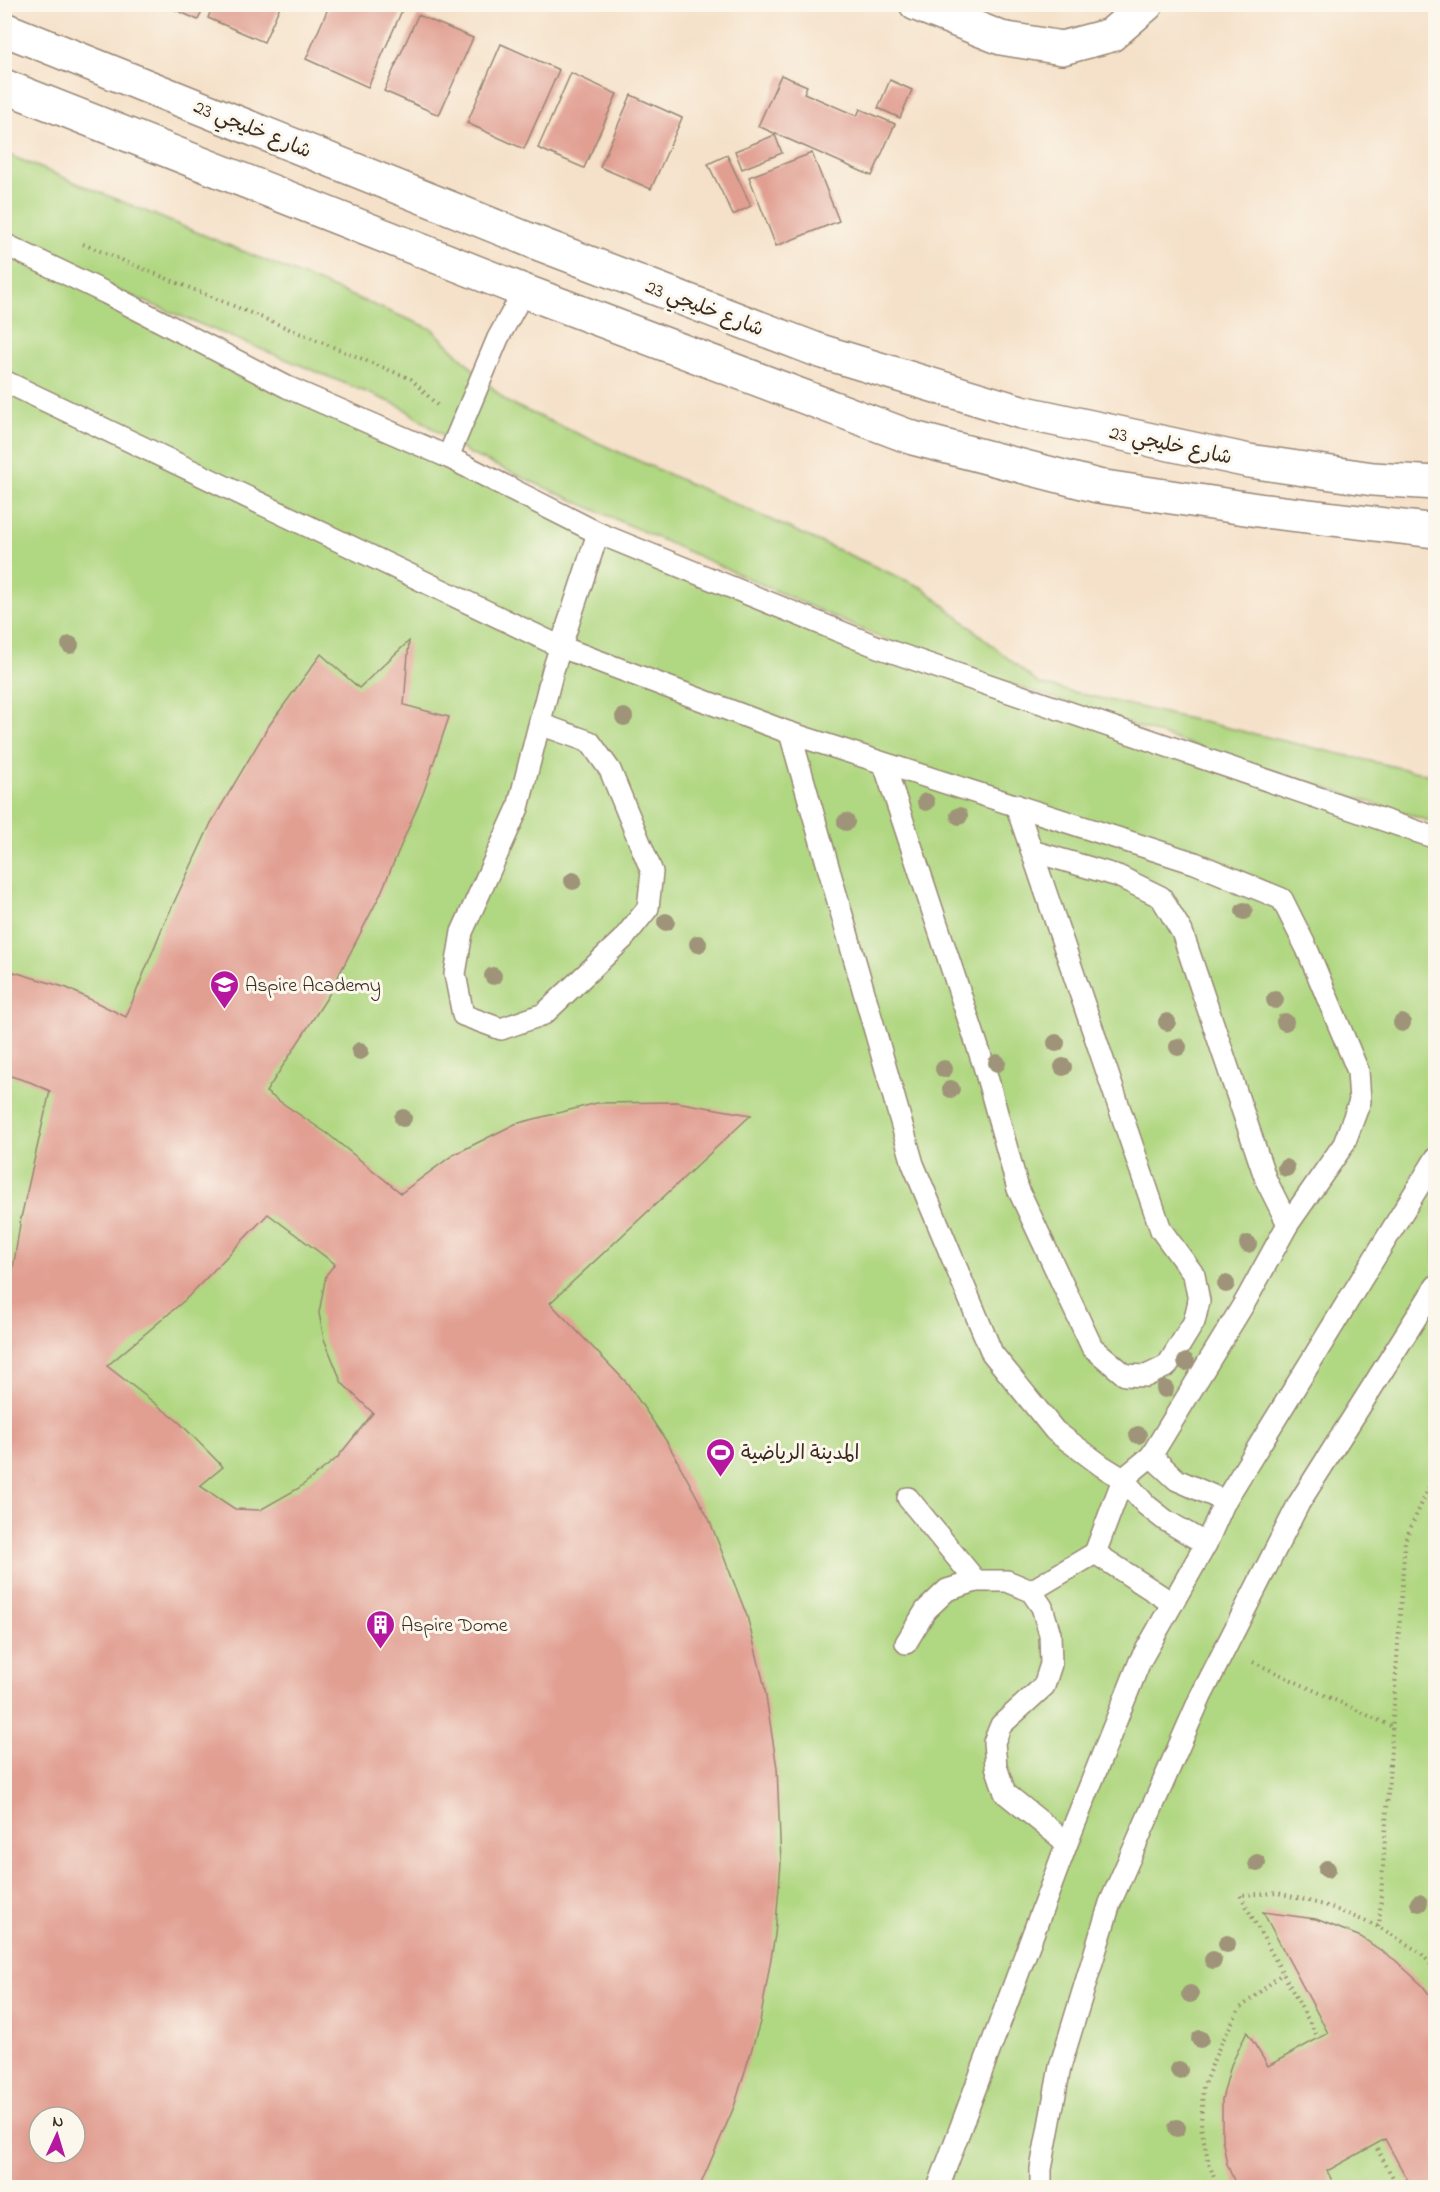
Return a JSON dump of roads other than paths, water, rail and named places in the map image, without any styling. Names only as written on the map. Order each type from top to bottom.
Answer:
[{"type":"main road","points":[[916,4],[1001,38],[1062,48],[1111,35],[1147,4]]},
{"type":"main road","name":"شارع خليجي 23","points":[[4,29],[537,243],[820,351],[1021,412],[1249,461],[1373,478],[1436,483]]},
{"type":"main road","points":[[4,86],[524,291],[913,438],[1098,486],[1265,511],[1436,531]]},
{"type":"main road","points":[[524,291],[537,243]]},
{"type":"lane","points":[[4,244],[106,293],[287,387],[448,457],[598,533],[878,646],[1436,838]]},
{"type":"lane","points":[[448,457],[498,338],[524,291]]},
{"type":"lane","points":[[4,381],[561,647],[790,733],[1195,863],[1282,899],[1307,949],[1358,1071],[1360,1101],[1344,1144],[1288,1224],[1245,1302],[1151,1456],[1123,1479],[1095,1553],[1031,1591]]},
{"type":"lane","points":[[540,724],[590,742],[610,770],[652,872],[648,908],[623,939],[544,1014],[501,1029],[463,1015],[455,974],[462,932],[518,808],[540,724],[561,647],[598,533]]},
{"type":"lane","points":[[790,733],[913,1164],[992,1353],[1055,1431],[1123,1479],[1146,1505],[1165,1520],[1206,1544]]},
{"type":"lane","points":[[884,764],[984,1066],[1018,1189],[1092,1347],[1125,1375],[1146,1376],[1167,1366],[1194,1322],[1199,1301],[1194,1275],[1161,1230],[1016,806]]},
{"type":"lane","points":[[1032,850],[1118,876],[1161,897],[1182,932],[1266,1180],[1288,1224]]},
{"type":"lane","points":[[938,2187],[1066,1843],[1140,1661],[1206,1544],[1225,1501],[1436,1158]]},
{"type":"lane","points":[[1041,2187],[1041,2169],[1060,2067],[1110,1903],[1201,1696],[1299,1503],[1436,1286]]},
{"type":"lane","points":[[1151,1456],[1177,1480],[1225,1501]]},
{"type":"lane","points":[[908,1498],[976,1581]]},
{"type":"lane","points":[[1095,1553],[1172,1603]]},
{"type":"lane","points":[[906,1643],[926,1610],[947,1590],[976,1581],[1007,1581],[1031,1591],[1042,1607],[1050,1634],[1051,1664],[1044,1686],[1001,1725],[994,1742],[996,1766],[1005,1793],[1066,1843]]},
{"type":"place","name":"Aspire Academy","points":[[224,1010]]},
{"type":"place","name":"المدينة الرياضية","points":[[720,1478]]},
{"type":"place","name":"Aspire Dome","points":[[380,1650]]}]
